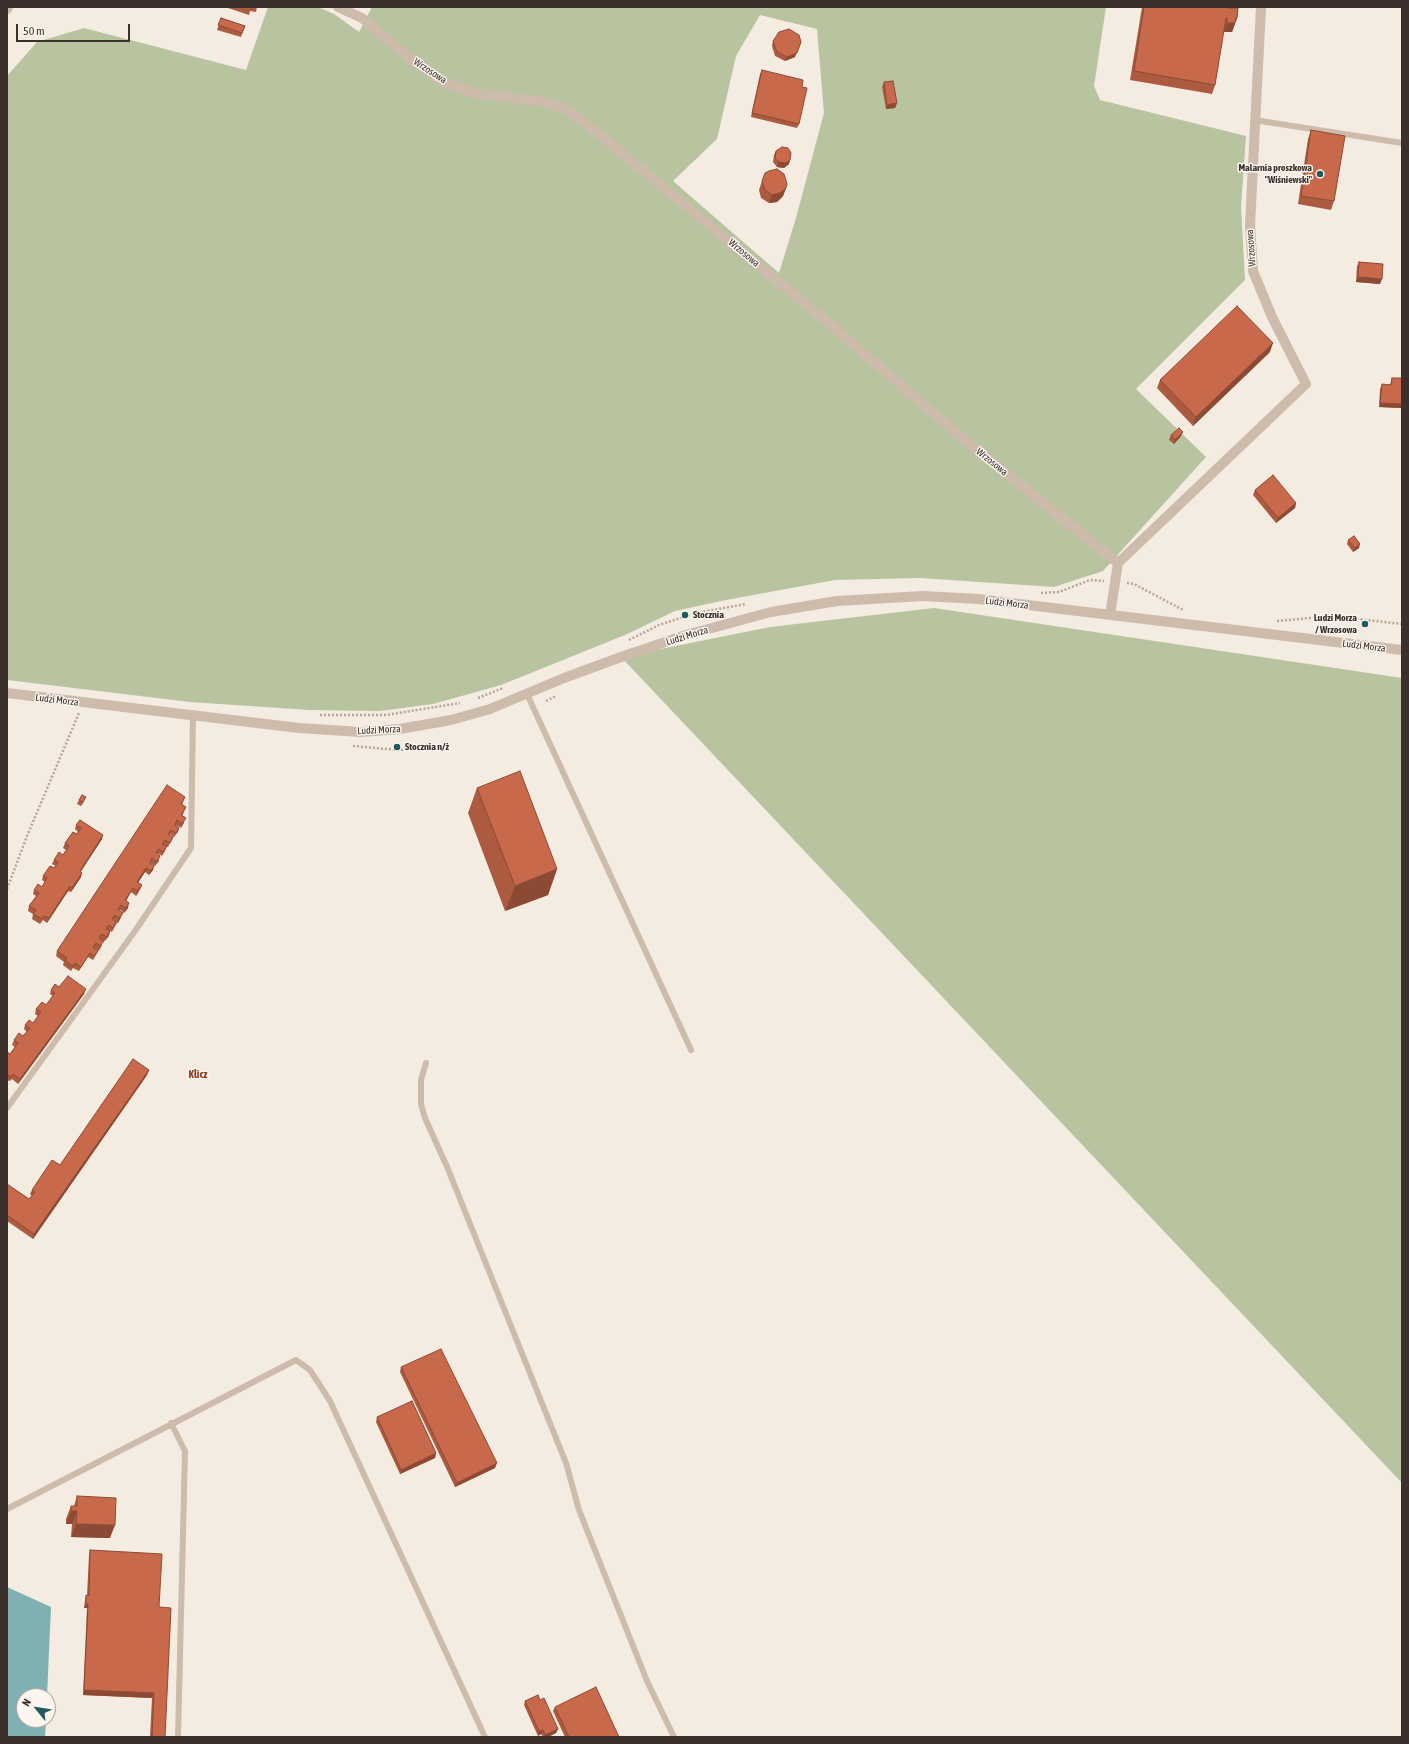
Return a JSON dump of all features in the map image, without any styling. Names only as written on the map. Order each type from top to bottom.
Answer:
[{"type":"street","name":"Wrzosowa","points":[[338,7],[362,18],[418,64],[443,82],[474,93],[545,102],[563,108],[579,118],[831,325],[961,438],[1118,563],[1306,384],[1272,317],[1252,271],[1250,225],[1254,120],[1261,7]]},
{"type":"street","points":[[1110,615],[1118,563]]},
{"type":"street","name":"Ludzi Morza","points":[[7,693],[317,730],[361,732],[400,729],[451,720],[490,709],[564,678],[686,636],[771,612],[837,601],[923,596],[978,599],[1402,650]]},
{"type":"lane","points":[[1254,120],[1402,143]]},
{"type":"lane","points":[[528,694],[691,1050]]},
{"type":"lane","points":[[7,1108],[135,931],[191,848],[193,716]]},
{"type":"lane","points":[[426,1063],[421,1080],[421,1104],[425,1118],[448,1169],[566,1463],[579,1510],[647,1681],[674,1737]]},
{"type":"lane","points":[[7,1509],[171,1423],[296,1360],[310,1370],[330,1401],[486,1737]]},
{"type":"lane","points":[[171,1423],[185,1451],[178,1737]]},
{"type":"path","points":[[1035,593],[1059,592],[1090,580],[1134,584],[1187,612]]},
{"type":"path","points":[[627,640],[658,625],[696,613],[751,604]]},
{"type":"path","points":[[1274,622],[1332,616],[1402,624]]},
{"type":"path","points":[[477,698],[506,687]]},
{"type":"path","points":[[317,715],[386,715],[462,702]]},
{"type":"path","points":[[7,889],[27,836],[83,703]]},
{"type":"path","points":[[347,745],[398,750],[419,749]]},
{"type":"green space","points":[[268,7],[318,7],[334,14],[359,32],[372,7],[1106,7],[1094,86],[1100,100],[1246,136],[1241,207],[1245,280],[1136,389],[1206,457],[1103,571],[1054,587],[920,578],[835,580],[726,600],[675,611],[625,635],[501,685],[433,704],[380,711],[309,710],[190,702],[7,680],[7,76],[37,42],[84,28],[246,70]],"holes":[[[760,15],[817,29],[824,113],[796,218],[779,273],[673,181],[717,139],[736,56]]]},
{"type":"green space","points":[[934,608],[1402,678],[1402,1483],[621,657],[770,627]]},
{"type":"water","points":[[7,1587],[51,1607],[47,1688],[16,1688],[16,1728],[46,1728],[45,1737],[7,1737]]},
{"type":"building","points":[[1144,7],[1238,8],[1235,23],[1227,23],[1226,18],[1215,85],[1134,71]]},
{"type":"building","points":[[221,18],[245,26],[242,33],[218,25]]},
{"type":"building","points":[[789,29],[799,35],[801,42],[797,53],[787,57],[777,52],[773,41],[779,32]]},
{"type":"building","points":[[762,70],[803,80],[802,87],[807,88],[799,124],[752,113]]},
{"type":"building","points":[[893,81],[897,103],[887,105],[884,82]]},
{"type":"building","name":"Malarnia proszkowa \"Wiśniewski\"","points":[[1311,130],[1345,136],[1334,201],[1301,196]]},
{"type":"building","points":[[782,147],[788,148],[791,153],[790,160],[786,163],[779,162],[775,158],[776,151]]},
{"type":"building","points":[[777,169],[784,174],[787,184],[786,188],[780,193],[772,195],[765,190],[762,181],[765,173]]},
{"type":"building","points":[[1359,262],[1383,264],[1382,279],[1358,277]]},
{"type":"building","points":[[1237,306],[1273,343],[1196,417],[1160,380]]},
{"type":"building","points":[[1392,378],[1402,378],[1402,404],[1380,403],[1382,384],[1391,385]]},
{"type":"building","points":[[1179,428],[1183,432],[1175,440],[1171,435]]},
{"type":"building","points":[[1273,475],[1296,503],[1278,518],[1255,490]]},
{"type":"building","points":[[1354,536],[1360,544],[1355,548],[1348,540]]},
{"type":"building","points":[[520,771],[557,869],[515,886],[477,788]]},
{"type":"building","points":[[167,785],[185,797],[181,804],[186,807],[181,815],[186,818],[182,824],[177,820],[175,825],[179,828],[176,833],[171,830],[168,834],[173,837],[170,843],[165,840],[162,844],[167,846],[163,852],[159,849],[156,853],[160,856],[157,862],[152,858],[150,863],[154,866],[151,871],[146,868],[137,882],[142,885],[137,891],[133,888],[125,900],[129,903],[126,908],[121,905],[118,910],[123,913],[119,918],[115,915],[112,919],[117,922],[113,928],[109,925],[106,929],[110,931],[107,937],[102,934],[99,938],[104,941],[100,946],[96,943],[93,948],[98,951],[94,956],[90,953],[81,967],[75,963],[73,966],[65,961],[67,958],[57,951]]},
{"type":"building","points":[[82,795],[86,797],[83,802],[79,800]]},
{"type":"building","points":[[80,820],[103,835],[80,871],[82,873],[72,888],[70,886],[49,918],[44,916],[42,919],[33,914],[36,910],[29,906],[39,893],[34,890],[38,884],[42,887],[47,878],[43,876],[50,866],[54,868],[58,862],[54,860],[59,852],[63,855],[69,846],[65,843],[73,832],[77,834],[81,828],[76,825]]},
{"type":"building","points":[[68,976],[86,989],[20,1079],[13,1074],[11,1077],[7,1074],[7,1052],[10,1054],[18,1043],[14,1040],[19,1033],[23,1036],[30,1028],[25,1025],[29,1020],[33,1023],[41,1012],[36,1009],[42,1002],[46,1005],[55,993],[51,990],[55,984],[59,987]]},
{"type":"building","points":[[133,1059],[149,1070],[34,1234],[7,1215],[7,1184],[29,1199],[35,1192],[32,1190],[52,1160],[60,1165]]},
{"type":"building","points":[[441,1349],[497,1463],[457,1483],[401,1367]]},
{"type":"building","points":[[412,1401],[436,1453],[401,1470],[377,1417]]},
{"type":"building","points":[[77,1496],[116,1498],[115,1525],[76,1524],[77,1511],[71,1511],[71,1506],[77,1506]]},
{"type":"building","points":[[90,1550],[162,1554],[159,1607],[171,1608],[165,1737],[152,1737],[154,1693],[84,1690],[88,1604],[86,1604],[86,1595],[89,1596]]},
{"type":"building","points":[[596,1687],[619,1737],[569,1737],[555,1707]]},
{"type":"building","points":[[538,1695],[540,1700],[544,1698],[558,1729],[545,1735],[543,1730],[539,1731],[525,1701]]},
{"type":"place","name":"Malarnia proszkowa \"Wiśniewski\"","points":[[1320,174]]},
{"type":"place","name":"Stocznia","points":[[685,615]]},
{"type":"place","name":"Ludzi Morza / Wrzosowa","points":[[1365,624]]},
{"type":"place","name":"Stocznia n/ż","points":[[397,747]]},
{"type":"district","name":"Klicz","points":[[198,1075]]}]
